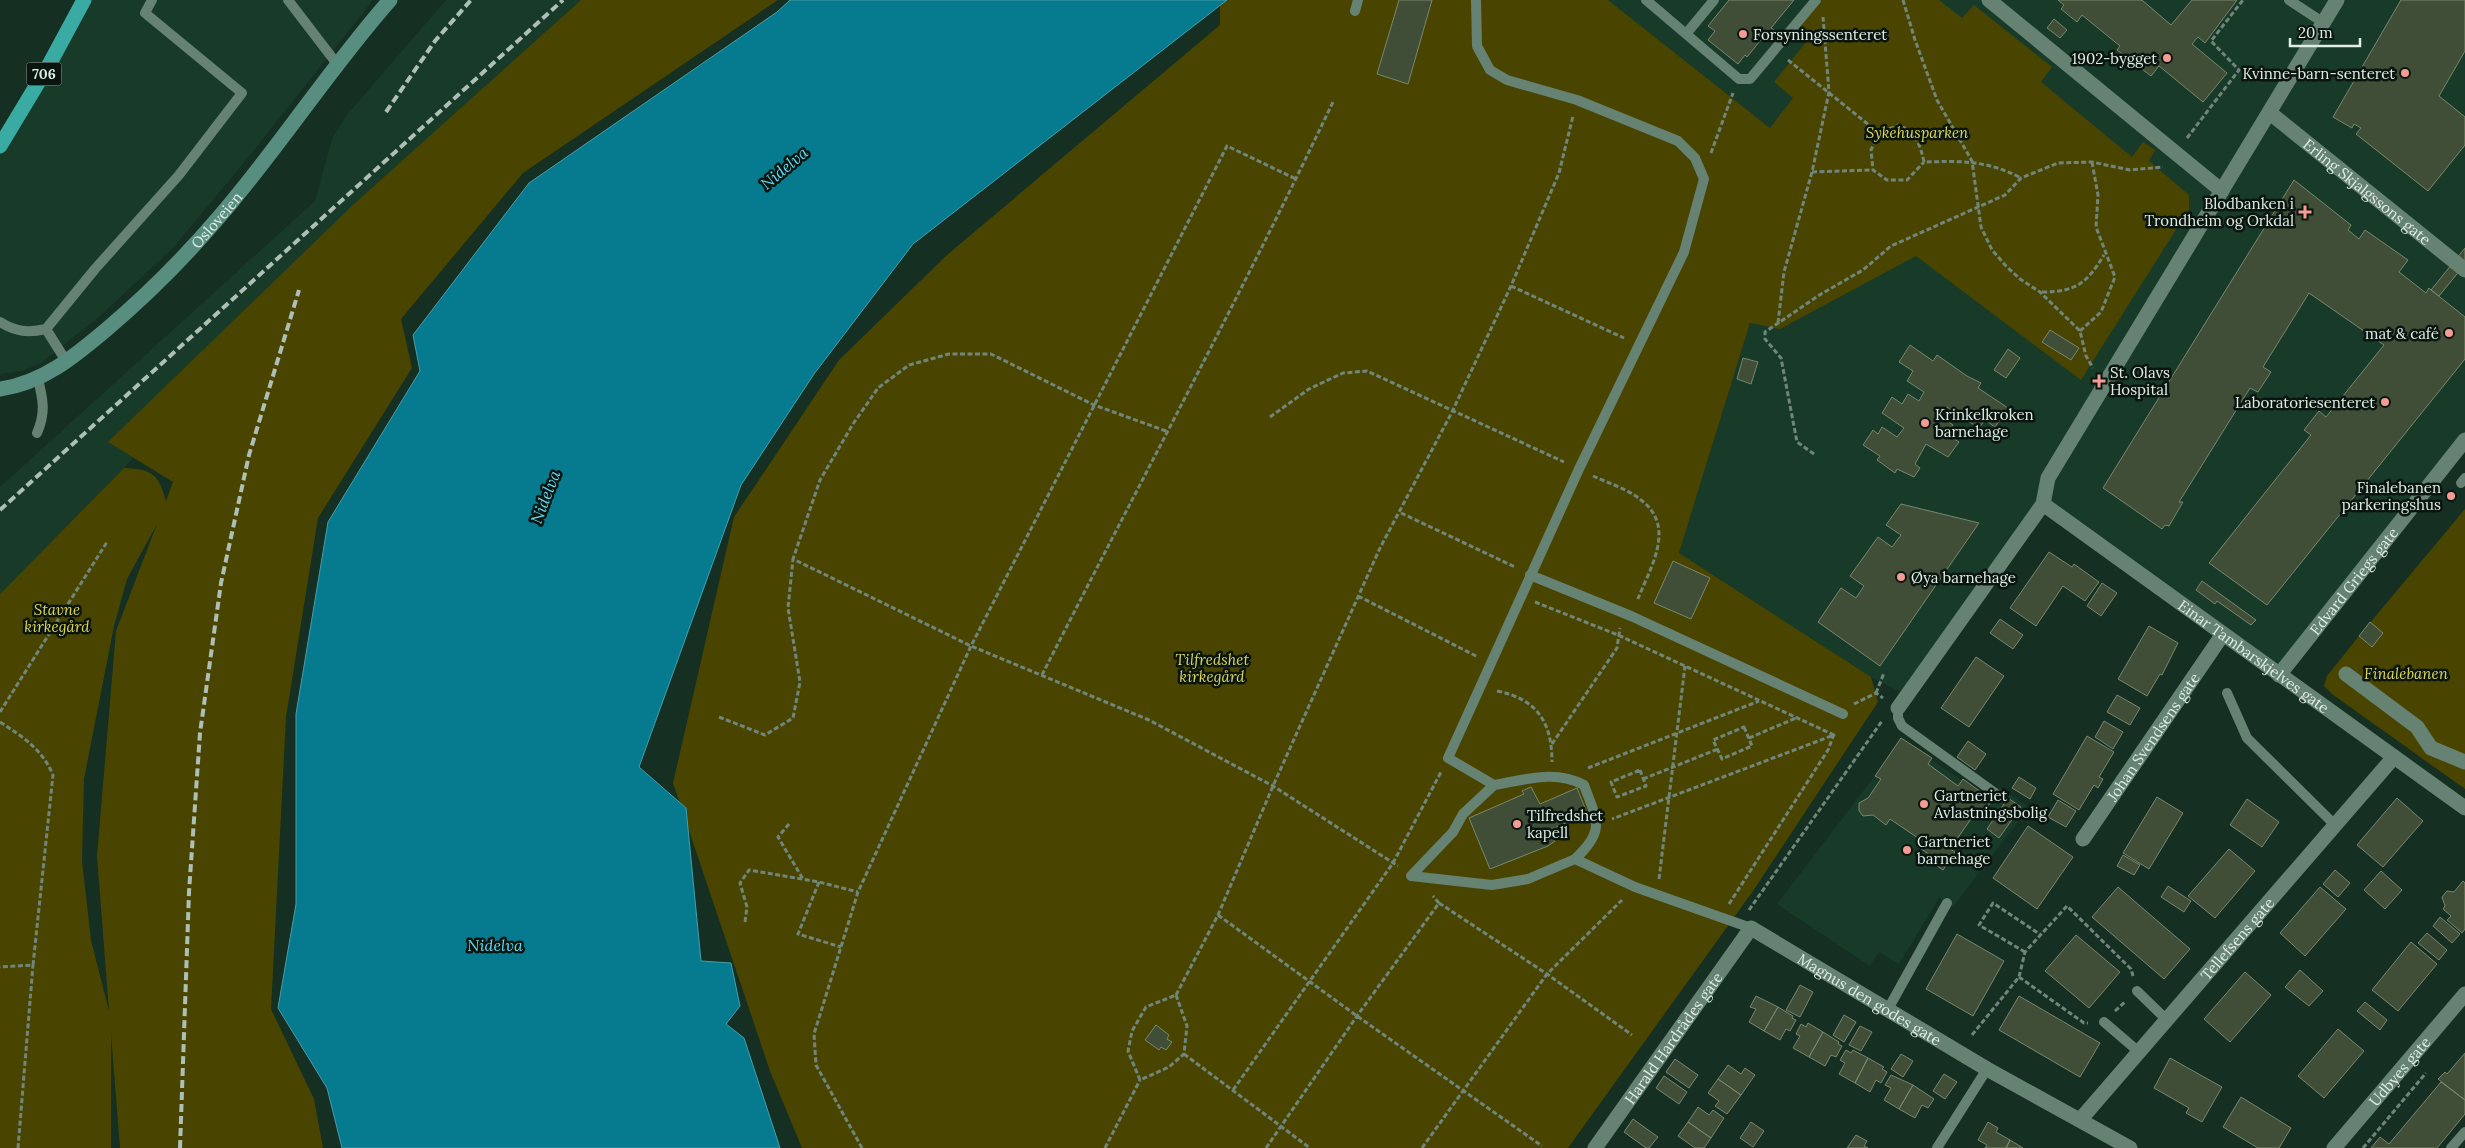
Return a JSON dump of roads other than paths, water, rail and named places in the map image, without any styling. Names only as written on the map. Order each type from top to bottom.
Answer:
[{"type":"highway","name":"706","points":[[0,146],[50,63],[84,0]]},
{"type":"street","name":"Osloveien","points":[[0,390],[38,379],[66,361],[122,316],[183,257],[220,216],[337,64],[390,0]]},
{"type":"street","points":[[1989,0],[2222,191]]},
{"type":"street","points":[[1898,708],[2043,504],[2048,478],[2337,0]]},
{"type":"street","name":"Erling Skjalgssons gate","points":[[2270,113],[2465,270]]},
{"type":"street","name":"Edvard Griegs gate","points":[[2279,674],[2465,440]]},
{"type":"street","name":"Einar Tambarskjelves gate","points":[[2043,504],[2465,808]]},
{"type":"street","name":"Johan Svendsens gate","points":[[2083,839],[2223,634]]},
{"type":"street","points":[[2346,674],[2417,727],[2431,748],[2465,762]]},
{"type":"street","name":"Tellefsens gate","points":[[2080,1120],[2394,757]]},
{"type":"street","name":"Magnus den godes gate","points":[[1751,928],[1887,1011],[2130,1148]]},
{"type":"street","name":"Harald Hardrådes gate","points":[[1595,1148],[1751,928]]},
{"type":"street","name":"Udbyes gate","points":[[2334,1148],[2465,994]]},
{"type":"lane","points":[[0,322],[9,328],[28,333],[46,329],[95,269],[179,175],[242,93],[144,13],[152,0]]},
{"type":"lane","points":[[288,0],[337,64]]},
{"type":"lane","points":[[1355,11],[1358,0]]},
{"type":"lane","points":[[1476,0],[1477,46],[1490,70],[1507,80],[1577,100],[1678,141],[1695,158],[1704,179],[1684,252],[1579,469],[1448,758],[1494,786]]},
{"type":"lane","points":[[1646,0],[1740,79],[1750,79],[1818,4]]},
{"type":"lane","points":[[1686,34],[1714,0]]},
{"type":"lane","points":[[2289,0],[2324,23]]},
{"type":"lane","points":[[46,329],[66,361]]},
{"type":"lane","points":[[37,433],[43,420],[44,402],[38,379]]},
{"type":"lane","points":[[1530,575],[1627,615],[1843,714]]},
{"type":"lane","points":[[2226,693],[2247,738],[2335,825]]},
{"type":"lane","points":[[1898,708],[1898,718],[1902,726],[1995,793]]},
{"type":"lane","points":[[1552,775],[1573,779],[1584,785],[1598,825],[1592,844],[1575,859],[1528,879],[1492,885],[1411,876],[1453,832],[1463,814],[1494,786],[1552,775]]},
{"type":"lane","points":[[1575,859],[1635,887],[1751,928]]},
{"type":"lane","points":[[1887,1011],[1947,903]]},
{"type":"lane","points":[[2137,991],[2167,1020]]},
{"type":"lane","points":[[2104,1022],[2139,1052]]},
{"type":"lane","points":[[1937,1148],[1987,1069]]},
{"type":"lane","points":[[2451,1148],[2465,1132]]},
{"type":"water","name":"Nidelva","points":[[790,0],[1227,0],[913,244],[814,374],[741,485],[639,767],[686,808],[701,961],[731,963],[740,1006],[726,1024],[744,1038],[780,1148],[342,1148],[327,1088],[278,1008],[296,904],[296,714],[328,522],[420,371],[413,335],[529,183],[777,12]]},
{"type":"railway","points":[[386,112],[435,41],[471,0]]},
{"type":"railway","points":[[0,510],[563,0]]},
{"type":"railway","points":[[180,1148],[189,892],[200,733],[221,583],[249,455],[299,290]]},
{"type":"place","name":"Forsyningssenteret","points":[[1743,34]]},
{"type":"place","name":"1902-bygget","points":[[2167,58]]},
{"type":"place","name":"Kvinne-barn-senteret","points":[[2405,73]]},
{"type":"place","name":"Blodbanken i Trondheim og Orkdal","points":[[2305,212]]},
{"type":"place","name":"mat & café","points":[[2449,333]]},
{"type":"place","name":"St. Olavs Hospital","points":[[2099,381]]},
{"type":"place","name":"Laboratoriesenteret","points":[[2385,402]]},
{"type":"place","name":"Krinkelkroken barnehage","points":[[1925,423]]},
{"type":"place","name":"Finalebanen parkeringshus","points":[[2451,496]]},
{"type":"place","name":"Øya barnehage","points":[[1901,577]]},
{"type":"place","name":"Gartneriet Avlastningsbolig","points":[[1924,804]]},
{"type":"place","name":"Tilfredshet kapell","points":[[1517,824]]},
{"type":"place","name":"Gartneriet barnehage","points":[[1907,850]]},
{"type":"park label","name":"Sykehusparken","points":[[1917,132]]},
{"type":"park label","name":"Stavne kirkegård","points":[[57,618]]},
{"type":"park label","name":"Tilfredshet kirkegård","points":[[1212,668]]},
{"type":"park label","name":"Finalebanen","points":[[2406,673]]}]
